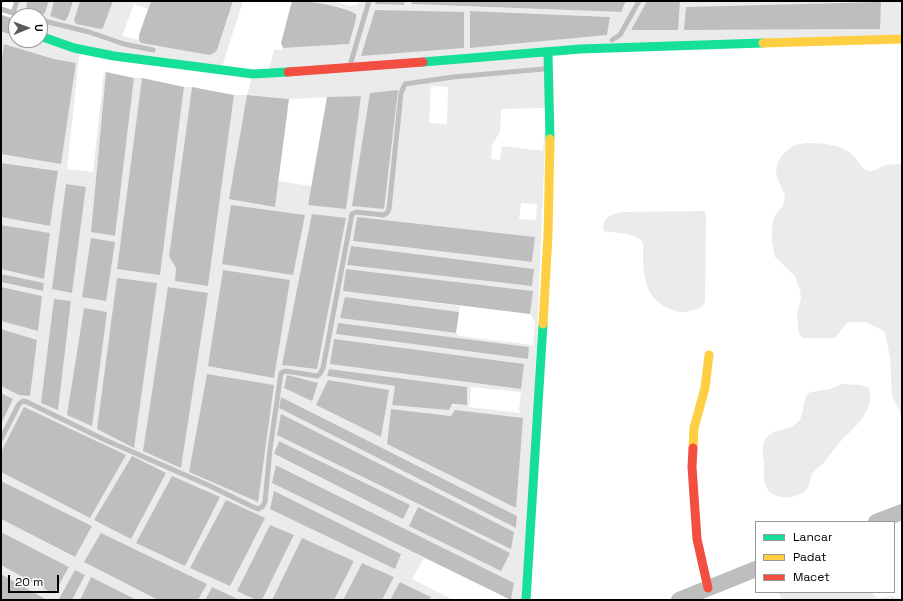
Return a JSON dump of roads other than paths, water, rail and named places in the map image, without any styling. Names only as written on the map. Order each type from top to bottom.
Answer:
[{"type":"street","points":[[48,39],[74,48],[114,56],[253,74],[580,49],[902,39]]},
{"type":"street","points":[[526,600],[548,235],[550,153],[548,52]]},
{"type":"street","points":[[708,588],[697,539],[692,467],[694,428],[705,388],[709,354]]},
{"type":"street","points":[[879,521],[902,512]]},
{"type":"street","points":[[679,600],[755,569]]},
{"type":"waterway","points":[[15,8],[17,1]]},
{"type":"waterway","points":[[351,62],[369,1]]},
{"type":"waterway","points":[[612,40],[620,35],[639,1]]},
{"type":"waterway","points":[[1,9],[8,11]]},
{"type":"waterway","points":[[48,22],[89,32],[124,44],[153,50]]},
{"type":"waterway","points":[[1,439],[19,404],[23,401],[27,402],[103,439],[210,486],[251,506],[258,509],[262,507],[265,502],[270,449],[281,373],[285,371],[317,376],[323,368],[352,214],[356,212],[383,215],[387,213],[389,209],[401,93],[405,84],[453,77],[544,69]]}]
